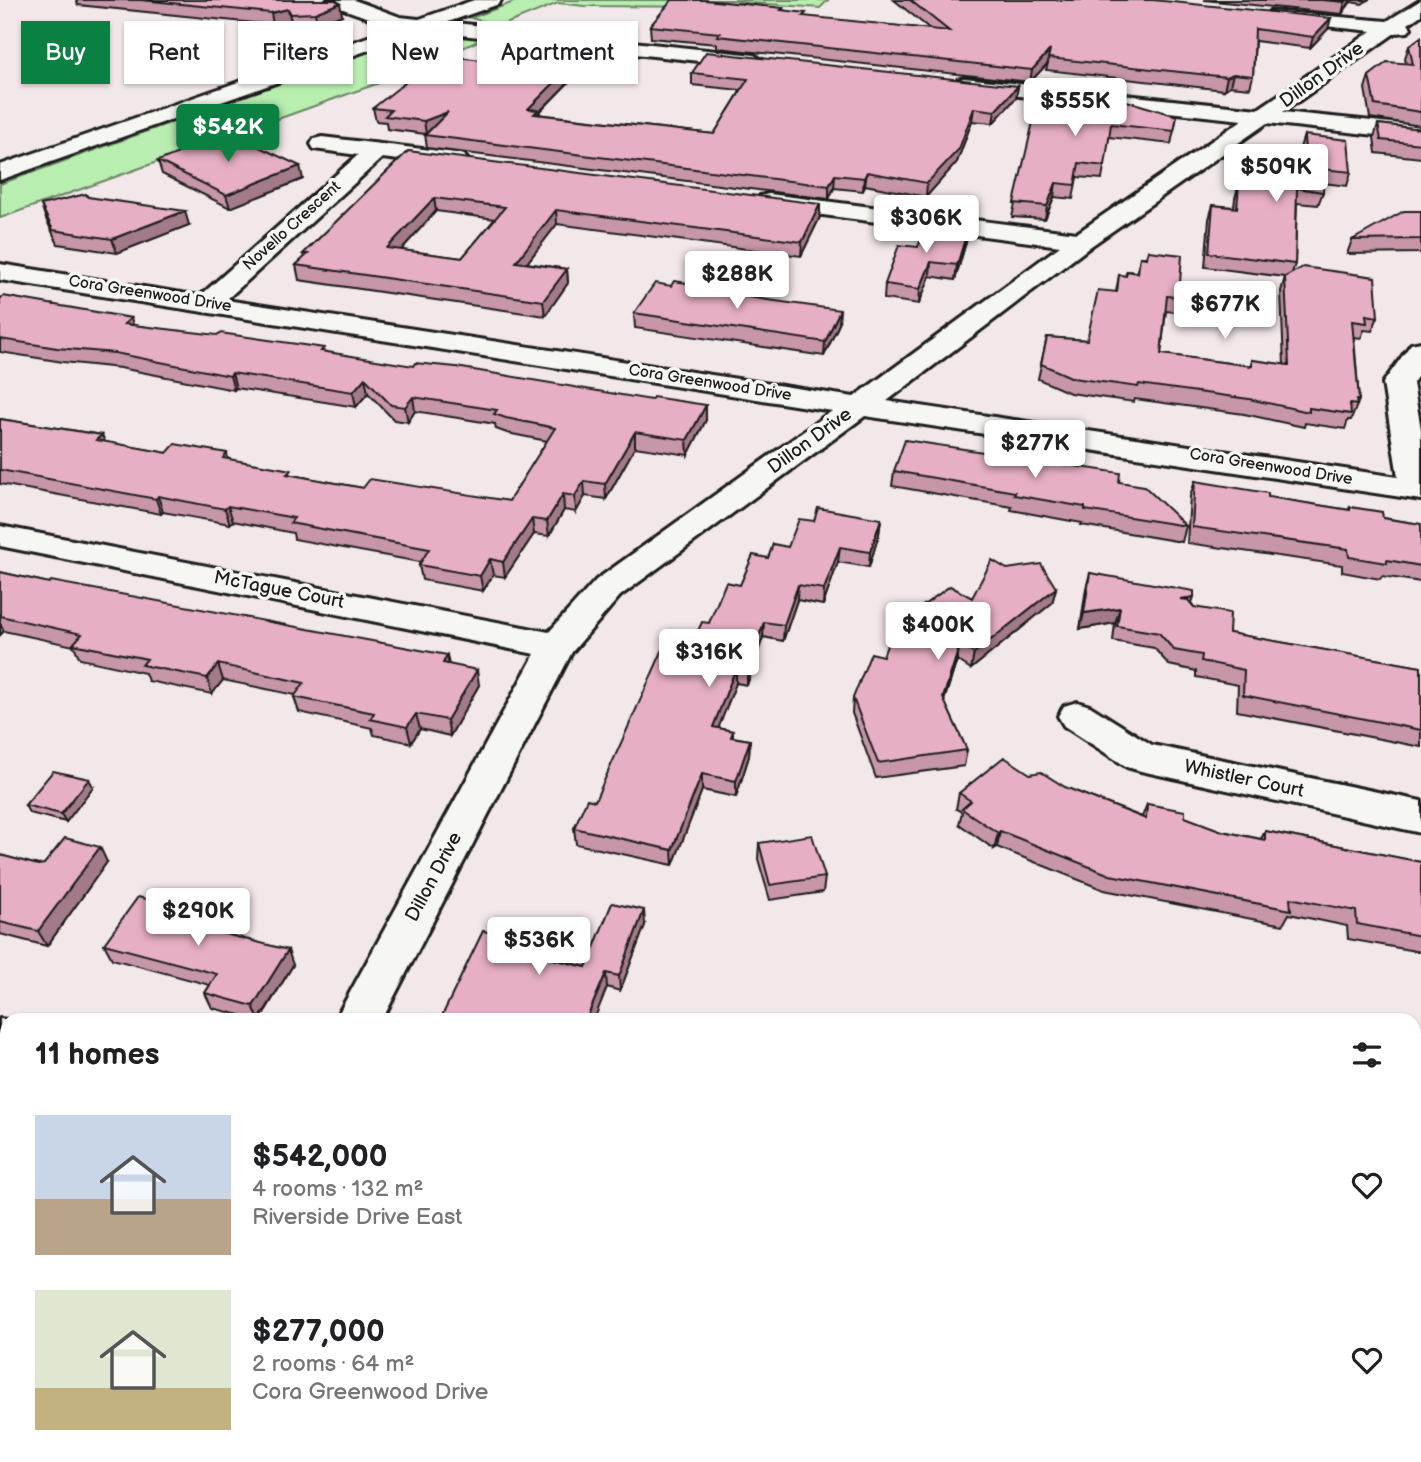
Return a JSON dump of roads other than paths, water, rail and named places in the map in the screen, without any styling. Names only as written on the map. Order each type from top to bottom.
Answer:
[{"type":"street","points":[[336,0],[394,21]]},
{"type":"street","points":[[373,0],[414,15],[422,21]]},
{"type":"street","points":[[434,21],[492,0]]},
{"type":"street","name":"Dillon Drive","points":[[362,1013],[557,646],[608,588],[887,388],[1082,242],[1421,6]]},
{"type":"street","points":[[1256,13],[1421,29]]},
{"type":"street","points":[[463,28],[768,63]]},
{"type":"street","points":[[0,173],[367,45]]},
{"type":"street","points":[[948,82],[1421,133]]},
{"type":"street","points":[[322,144],[473,163]]},
{"type":"street","name":"Novello Crescent","points":[[207,303],[377,150]]},
{"type":"street","points":[[745,198],[1082,242]]},
{"type":"street","name":"Cora Greenwood Drive","points":[[0,272],[1418,489]]},
{"type":"street","points":[[1418,489],[1398,383],[1421,350]]},
{"type":"street","name":"McTague Court","points":[[0,536],[557,646]]},
{"type":"street","name":"Whistler Court","points":[[1077,716],[1141,757],[1421,817]]}]
